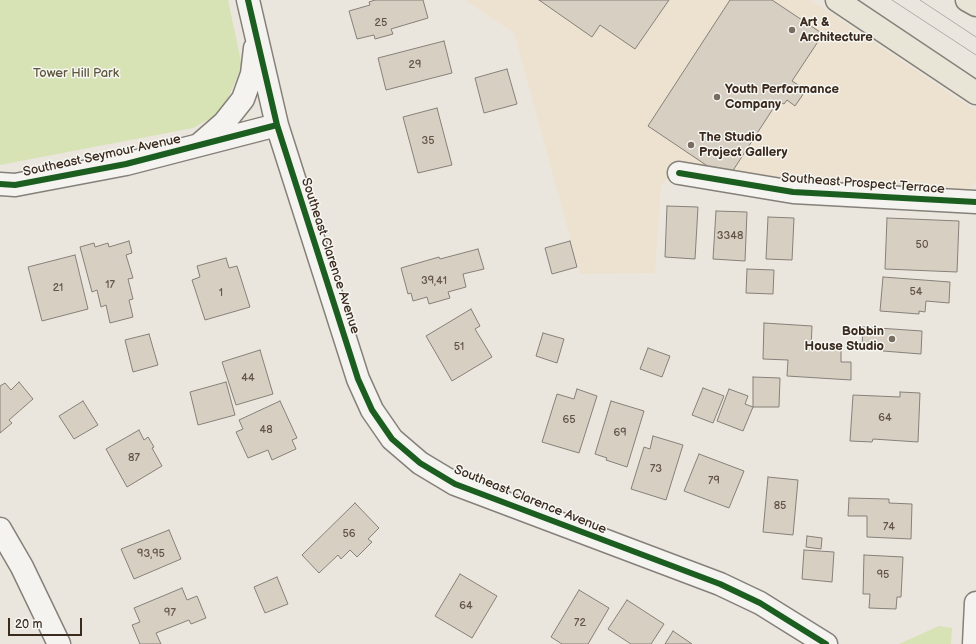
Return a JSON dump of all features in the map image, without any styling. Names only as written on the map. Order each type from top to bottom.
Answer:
[{"type":"main road","points":[[837,0],[976,93]]},
{"type":"main road","points":[[967,0],[976,5]]},
{"type":"street","name":"Southeast Clarence Avenue","points":[[248,0],[277,125],[358,379],[372,410],[392,439],[420,463],[455,484],[720,584],[760,603],[826,644]]},
{"type":"street","name":"Southeast Seymour Avenue","points":[[197,147],[224,123],[243,99],[252,74],[257,35]]},
{"type":"street","name":"Southeast Seymour Avenue","points":[[0,184],[15,185],[126,164],[197,147],[277,125]]},
{"type":"street","name":"Southeast Prospect Terrace","points":[[679,173],[793,192],[976,202]]},
{"type":"street","points":[[0,529],[22,567],[59,644]]},
{"type":"street","points":[[974,644],[976,603]]},
{"type":"shaded area","points":[[465,0],[811,0],[976,111],[976,181],[970,190],[793,182],[684,165],[661,185],[655,273],[580,274],[514,33]]},
{"type":"green space","name":"Tower Hill Park","points":[[0,0],[228,0],[242,66],[222,112],[193,128],[0,165]]},
{"type":"green space","points":[[939,626],[952,628],[951,644],[899,644]]},
{"type":"building","points":[[375,0],[423,0],[428,18],[391,29],[393,34],[375,39],[374,35],[357,39],[349,11],[370,5],[369,2]]},
{"type":"building","points":[[539,0],[669,0],[635,49],[600,25],[592,37]]},
{"type":"building","points":[[730,0],[772,0],[823,34],[792,81],[806,90],[795,106],[787,100],[784,104],[778,101],[732,172],[709,167],[648,126]]},
{"type":"building","points":[[444,41],[452,73],[386,90],[378,58]]},
{"type":"building","points":[[507,69],[517,104],[484,113],[475,78]]},
{"type":"building","points":[[437,108],[452,165],[418,173],[403,117]]},
{"type":"building","points":[[667,206],[698,207],[695,259],[665,257]]},
{"type":"building","points":[[716,211],[747,212],[745,261],[713,259]]},
{"type":"building","points":[[768,217],[794,218],[792,260],[766,259]]},
{"type":"building","points":[[887,218],[959,221],[957,272],[885,269]]},
{"type":"building","points":[[129,241],[132,253],[126,255],[133,278],[128,279],[133,299],[129,300],[133,317],[110,323],[106,305],[101,307],[97,290],[92,292],[80,247],[94,243],[95,247],[108,243],[109,247]]},
{"type":"building","points":[[570,241],[577,267],[552,274],[545,248]]},
{"type":"building","points":[[478,249],[484,269],[463,274],[466,287],[448,292],[450,298],[429,304],[427,297],[413,301],[411,293],[408,294],[401,268],[439,257],[440,259]]},
{"type":"building","points":[[75,255],[88,309],[42,321],[28,267]]},
{"type":"building","points":[[226,258],[229,268],[237,266],[250,307],[205,320],[192,280],[200,277],[197,266]]},
{"type":"building","points":[[747,269],[774,270],[773,294],[746,293]]},
{"type":"building","points":[[883,277],[950,282],[949,303],[926,301],[925,312],[919,311],[919,314],[880,311]]},
{"type":"building","points":[[471,309],[480,326],[475,329],[492,357],[452,381],[426,336]]},
{"type":"building","points":[[764,323],[812,326],[811,348],[841,349],[841,362],[851,362],[851,380],[787,376],[788,360],[763,359]]},
{"type":"building","name":"Bobbin House Studio","points":[[863,327],[922,331],[921,354],[883,351],[884,349],[862,348]]},
{"type":"building","points":[[543,333],[564,339],[557,363],[536,356]]},
{"type":"building","points":[[149,334],[158,365],[133,372],[125,340]]},
{"type":"building","points":[[648,348],[670,356],[662,377],[640,369]]},
{"type":"building","points":[[260,350],[273,394],[236,405],[222,362]]},
{"type":"building","points":[[753,377],[780,378],[779,407],[753,407]]},
{"type":"building","points":[[19,382],[33,399],[9,420],[12,423],[0,433],[0,386],[5,383],[11,390]]},
{"type":"building","points":[[226,382],[235,415],[198,425],[190,392]]},
{"type":"building","points":[[703,388],[724,396],[713,423],[692,415]]},
{"type":"building","points":[[577,389],[597,396],[579,453],[542,442],[557,394],[574,399]]},
{"type":"building","points":[[729,389],[748,396],[745,404],[753,407],[743,431],[717,421]]},
{"type":"building","points":[[900,392],[920,393],[918,442],[873,439],[872,442],[850,441],[853,395],[900,397]]},
{"type":"building","points":[[83,401],[98,425],[74,439],[59,416]]},
{"type":"building","points":[[280,401],[297,438],[292,440],[296,449],[272,460],[268,450],[248,458],[236,432],[243,429],[239,420]]},
{"type":"building","points":[[611,401],[644,411],[627,467],[606,460],[607,458],[595,454]]},
{"type":"building","points":[[139,430],[144,440],[148,437],[162,466],[127,487],[106,449]]},
{"type":"building","points":[[653,436],[683,445],[666,500],[631,489],[644,447],[650,449]]},
{"type":"building","points":[[699,454],[744,471],[729,508],[684,491]]},
{"type":"building","points":[[768,477],[798,480],[793,535],[763,532]]},
{"type":"building","points":[[849,498],[889,499],[889,503],[912,504],[911,539],[867,537],[867,516],[848,516]]},
{"type":"building","points":[[355,503],[379,528],[368,539],[372,542],[357,557],[350,550],[341,559],[338,555],[319,573],[302,555]]},
{"type":"building","points":[[169,530],[181,559],[134,579],[121,549]]},
{"type":"building","points":[[807,536],[822,538],[821,549],[806,547]]},
{"type":"building","points":[[804,550],[834,552],[832,582],[802,579]]},
{"type":"building","points":[[864,555],[903,557],[901,597],[897,597],[896,609],[869,608],[870,594],[863,594]]},
{"type":"building","points":[[460,574],[497,596],[472,638],[435,616]]},
{"type":"building","points":[[277,577],[288,604],[265,613],[254,587]]},
{"type":"building","points":[[182,588],[187,600],[197,596],[206,618],[191,624],[189,620],[156,633],[161,644],[140,644],[132,625],[140,622],[134,608]]},
{"type":"building","points":[[579,590],[609,608],[588,644],[562,644],[551,637]]},
{"type":"building","points":[[627,600],[664,624],[651,644],[631,644],[608,629]]},
{"type":"building","points":[[673,631],[692,644],[665,644]]},
{"type":"tram line","points":[[892,0],[976,55]]},
{"type":"tram line","points":[[920,0],[976,37]]},
{"type":"cycle path","points":[[248,0],[277,125],[358,379],[372,410],[392,439],[420,463],[455,484],[720,584],[760,603],[826,644]]},
{"type":"cycle path","points":[[0,184],[15,185],[126,164],[277,125]]},
{"type":"cycle path","points":[[679,173],[793,192],[976,202]]},
{"type":"place","name":"Art & Architecture","points":[[792,30]]},
{"type":"place","name":"Youth Performance Company","points":[[717,97]]},
{"type":"place","name":"The Studio Project Gallery","points":[[691,145]]},
{"type":"place","name":"Bobbin House Studio","points":[[892,339]]}]
